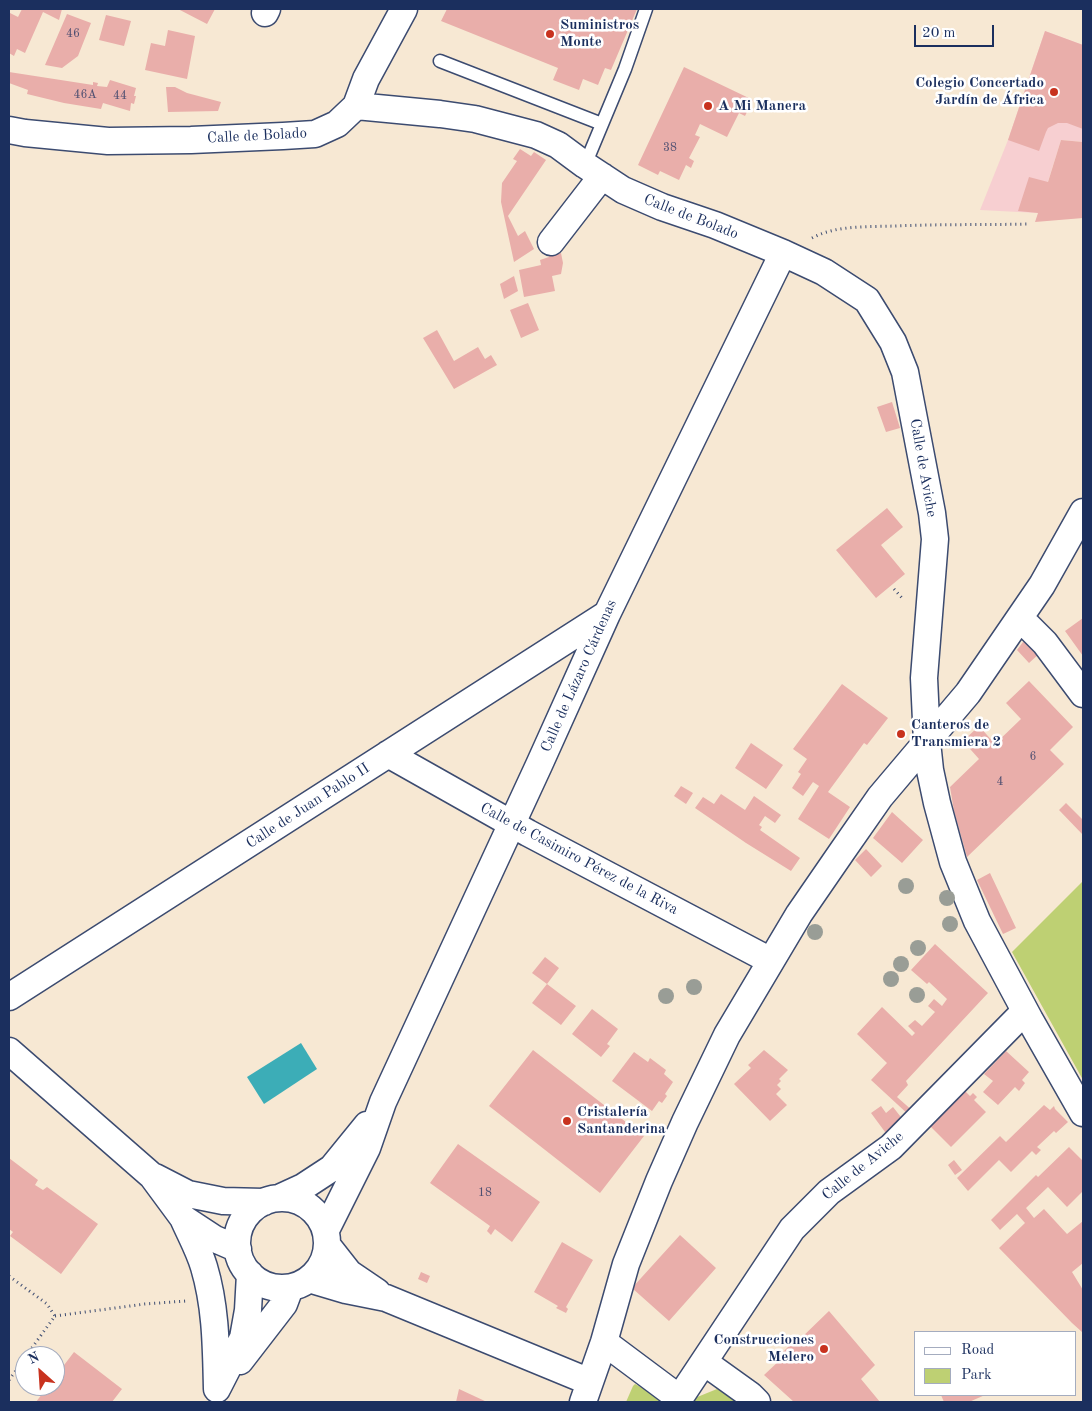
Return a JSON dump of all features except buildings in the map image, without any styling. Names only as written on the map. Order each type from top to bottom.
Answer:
[{"type":"street","points":[[356,106],[366,79],[404,9]]},
{"type":"street","name":"Calle de Bolado","points":[[9,130],[108,140],[191,140],[315,134],[336,124],[356,106],[440,114],[511,127],[558,144],[623,190],[662,207],[715,225],[782,254]]},
{"type":"street","points":[[551,242],[593,170]]},
{"type":"street","name":"Calle de Lázaro Cárdenas","points":[[327,1238],[367,1148],[383,1102],[606,614],[782,254]]},
{"type":"street","name":"Calle de Aviche","points":[[782,254],[824,272],[867,300],[893,342],[905,372],[935,539],[924,678],[927,742],[930,770],[937,803],[953,862],[977,921],[1083,1114]]},
{"type":"street","points":[[12,1060],[152,1176],[188,1194],[224,1201],[294,1200],[308,1206],[319,1217],[327,1238],[349,1272],[386,1298],[587,1392],[604,1342],[626,1264],[666,1164],[727,1035],[799,914],[880,797],[968,694],[1042,585],[1083,512]]},
{"type":"street","name":"Calle de Juan Pablo II","points":[[9,998],[606,614]]},
{"type":"street","points":[[1020,618],[1045,643],[1083,694]]},
{"type":"street","name":"Calle de Casimiro Pérez de la Riva","points":[[388,754],[512,823],[771,961]]},
{"type":"street","name":"Calle de Aviche","points":[[604,1342],[675,1395],[683,1393],[792,1229],[829,1192],[891,1146],[1025,1011]]},
{"type":"street","name":"Calle de Lázaro Cárdenas","points":[[272,1200],[303,1187],[332,1168],[356,1140],[383,1102]]},
{"type":"street","points":[[152,1176],[182,1218],[204,1265],[212,1298],[216,1344],[213,1395]]},
{"type":"street","points":[[272,1200],[252,1210],[243,1222],[238,1235],[238,1249],[242,1262],[250,1274],[261,1283],[274,1287],[299,1283],[386,1298]]},
{"type":"street","points":[[182,1218],[216,1239],[238,1249]]},
{"type":"street","points":[[213,1395],[252,1348],[299,1283],[316,1273],[324,1260],[327,1238]]},
{"type":"street","points":[[213,1395],[243,1338],[248,1310],[250,1274]]},
{"type":"street","points":[[704,1362],[757,1402]]},
{"type":"lane","points":[[593,170],[602,124],[625,69],[646,9]]},
{"type":"lane","points":[[440,61],[602,124]]},
{"type":"path","points":[[782,254],[818,235],[851,227],[1030,224]]},
{"type":"path","points":[[9,1276],[47,1304],[55,1316]]},
{"type":"path","points":[[34,1346],[55,1316],[145,1304],[212,1298]]},
{"type":"shaded area","name":"Colegio Concertado Jardín de África","points":[[1045,31],[1083,45],[1083,142],[1061,140],[1038,213],[980,210],[1008,140]]},
{"type":"green space","points":[[1083,881],[1083,1080],[1012,952]]},
{"type":"green space","points":[[635,1384],[668,1402],[626,1402]]},
{"type":"green space","points":[[717,1389],[724,1393],[729,1393],[739,1402],[685,1402]]},
{"type":"water","points":[[301,1043],[317,1069],[264,1104],[247,1077]]},
{"type":"place","name":"Suministros Monte","points":[[550,34]]},
{"type":"place","name":"Colegio Concertado Jardín de África","points":[[1054,92]]},
{"type":"place","name":"A Mi Manera","points":[[708,106]]},
{"type":"place","name":"Canteros de Transmiera 2","points":[[901,734]]},
{"type":"place","name":"Cristalería Santanderina","points":[[567,1121]]},
{"type":"place","name":"Construcciones Melero","points":[[824,1349]]}]
